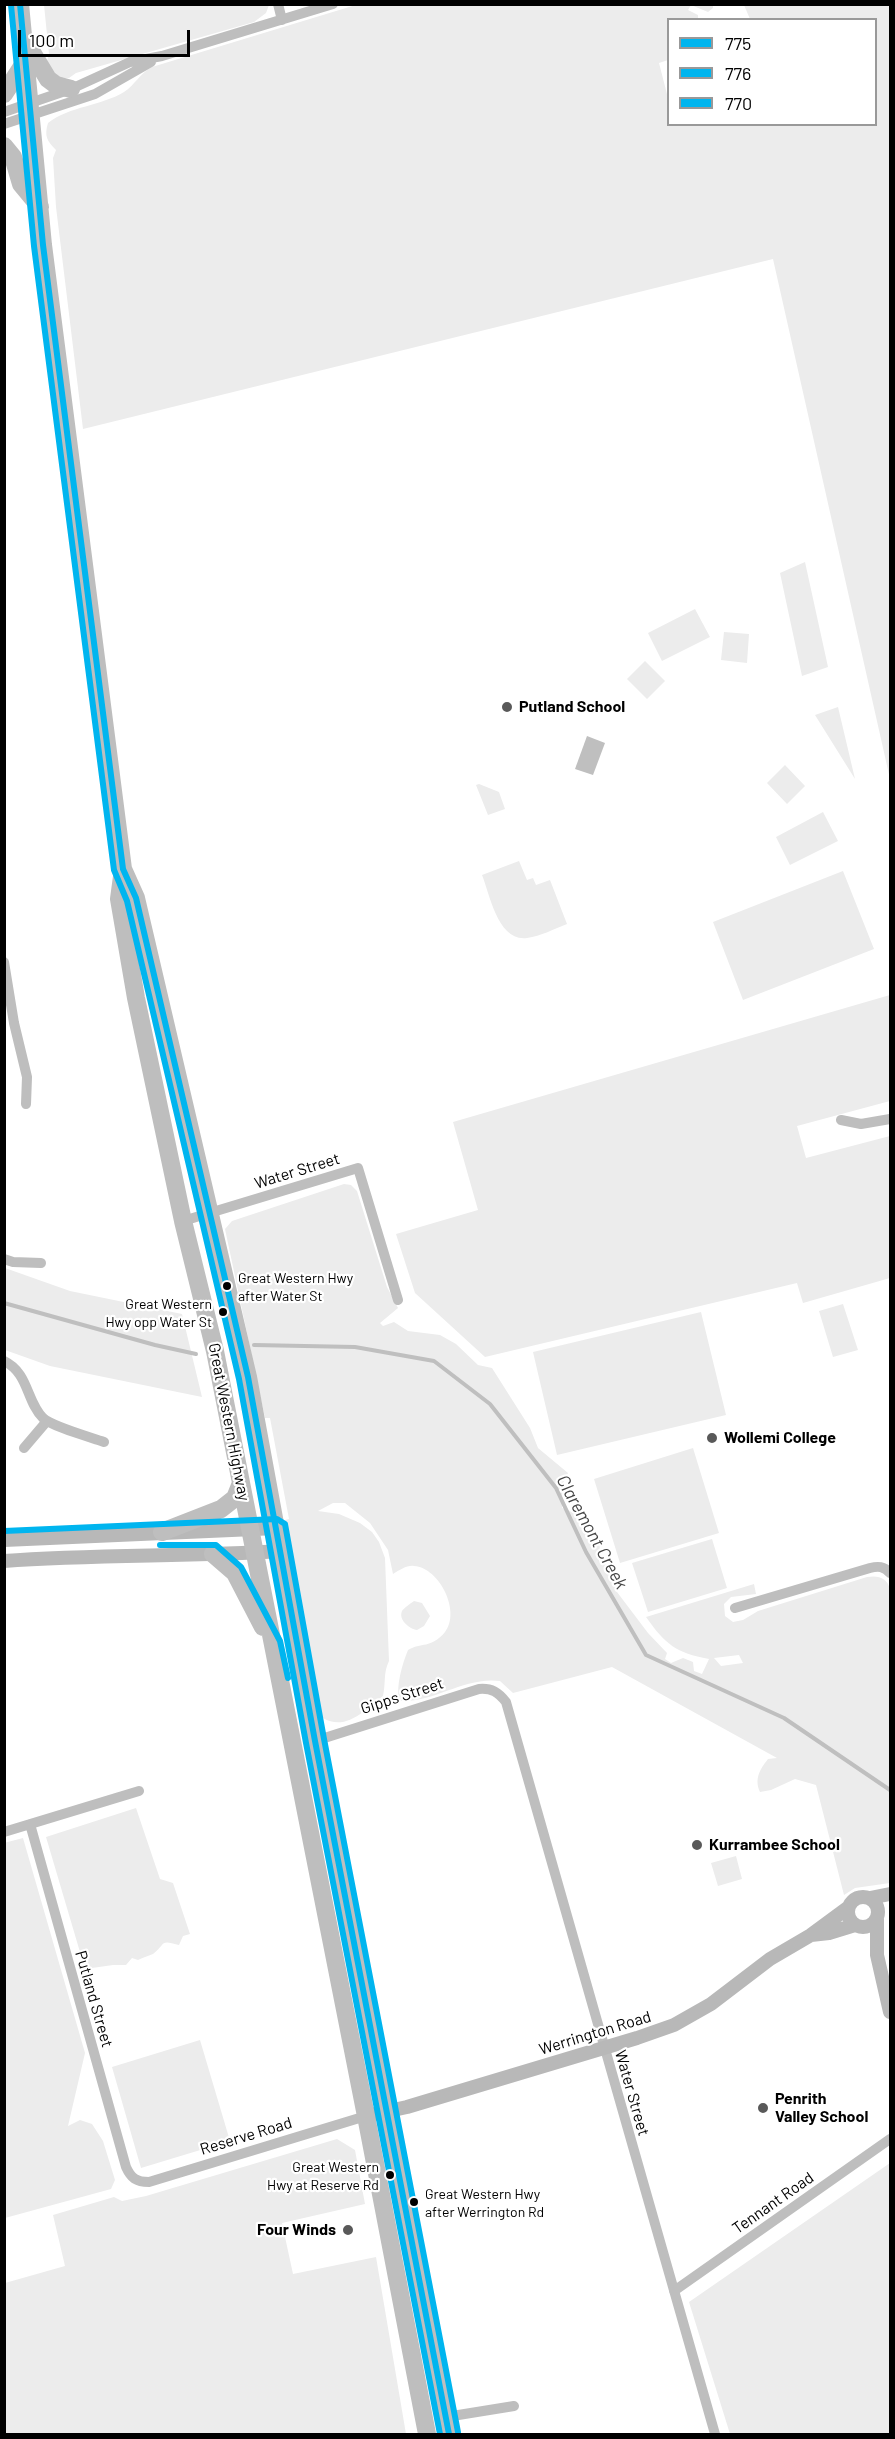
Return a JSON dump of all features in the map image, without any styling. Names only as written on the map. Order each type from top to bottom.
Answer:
[{"type":"highway","name":"Great Western Highway","points":[[20,4],[40,207],[85,583],[123,869],[119,899],[132,976],[183,1221],[215,1351],[427,2434]]},
{"type":"highway","points":[[23,38],[48,79],[56,85],[71,88]]},
{"type":"highway","points":[[4,94],[25,62]]},
{"type":"highway","points":[[4,146],[13,157],[21,184],[40,207]]},
{"type":"highway","name":"Great Western Highway","points":[[123,869],[136,898],[248,1377],[315,1741],[448,2426]]},
{"type":"highway","points":[[162,1532],[221,1509],[235,1498],[241,1483]]},
{"type":"highway","points":[[213,1554],[235,1574],[272,1644]]},
{"type":"main road","points":[[4,1540],[277,1528]]},
{"type":"main road","points":[[4,1561],[103,1555],[281,1551]]},
{"type":"main road","points":[[877,1955],[849,1917],[849,1907],[860,1897],[870,1898],[891,1894]]},
{"type":"main road","points":[[870,1898],[882,1914],[877,1955],[891,2012]]},
{"type":"main road","name":"Werrington Road","points":[[366,2116],[656,2032],[694,2014],[776,1954],[811,1935],[849,1907]]},
{"type":"main road","points":[[857,1926],[869,1926],[882,1914]]},
{"type":"main road","name":"Werrington Road","points":[[811,1935],[857,1926]]},
{"type":"street","points":[[278,4],[282,20]]},
{"type":"street","points":[[4,124],[71,88],[130,62],[162,56],[333,4]]},
{"type":"street","points":[[4,112],[29,110],[95,94],[162,56]]},
{"type":"street","points":[[4,962],[14,1023],[27,1077],[26,1104]]},
{"type":"street","points":[[841,1120],[861,1124],[891,1119]]},
{"type":"street","name":"Water Street","points":[[183,1221],[358,1168],[398,1300]]},
{"type":"street","points":[[4,1259],[13,1262],[41,1263]]},
{"type":"street","points":[[4,1361],[21,1375],[37,1410],[47,1421],[104,1442]]},
{"type":"street","points":[[24,1448],[47,1421]]},
{"type":"street","points":[[735,1608],[878,1566],[886,1568],[891,1573]]},
{"type":"street","name":"Gipps Street","points":[[315,1741],[479,1689],[488,1688],[498,1692]]},
{"type":"street","name":"Water Street","points":[[498,1692],[510,1711],[715,2434]]},
{"type":"street","points":[[4,1832],[139,1791]]},
{"type":"street","name":"Putland Street","points":[[30,1824],[126,2167],[135,2179]]},
{"type":"street","name":"Reserve Road","points":[[135,2179],[139,2182],[148,2182],[366,2116]]},
{"type":"street","name":"Tennant Road","points":[[674,2291],[891,2139]]},
{"type":"street","points":[[448,2426],[514,2406]]},
{"type":"shaded area","points":[[359,4],[713,5],[708,12],[691,5],[688,10],[698,15],[698,18],[667,18],[667,60],[659,63],[667,94],[667,126],[877,126],[877,18],[750,18],[744,5],[890,5],[890,779],[773,259],[83,429],[56,207],[53,158],[56,150],[50,144],[46,131],[48,123],[57,117],[124,92],[152,67]]},
{"type":"shaded area","points":[[44,5],[269,5],[266,13],[254,22],[76,73],[69,78],[57,78],[46,64],[49,54]]},
{"type":"shaded area","points":[[805,562],[828,667],[802,676],[780,573]]},
{"type":"shaded area","points":[[695,609],[710,637],[662,661],[648,633]]},
{"type":"shaded area","points":[[724,632],[749,634],[747,663],[721,660]]},
{"type":"shaded area","points":[[645,661],[665,681],[647,699],[627,679]]},
{"type":"shaded area","points":[[838,707],[855,779],[815,715]]},
{"type":"shaded area","points":[[587,736],[605,743],[593,775],[575,769]]},
{"type":"shaded area","points":[[785,765],[805,786],[787,804],[767,783]]},
{"type":"shaded area","points":[[479,784],[499,792],[505,809],[488,815],[476,785]]},
{"type":"shaded area","points":[[823,812],[838,841],[790,865],[776,837]]},
{"type":"shaded area","points":[[519,861],[527,880],[533,878],[536,885],[550,880],[567,924],[527,938],[509,933],[502,925],[492,905],[482,875]]},
{"type":"shaded area","points":[[843,871],[874,949],[743,1000],[713,922]]},
{"type":"shaded area","points":[[890,995],[890,1101],[797,1126],[806,1158],[890,1136],[890,1278],[803,1303],[797,1283],[485,1357],[415,1293],[396,1234],[478,1210],[453,1122]]},
{"type":"shaded area","points":[[344,1184],[351,1185],[357,1191],[387,1287],[398,1308],[380,1323],[383,1326],[394,1322],[408,1331],[440,1335],[456,1344],[478,1365],[492,1368],[530,1428],[538,1448],[568,1473],[563,1483],[562,1508],[580,1518],[600,1543],[599,1561],[614,1566],[617,1592],[648,1633],[667,1653],[665,1659],[671,1663],[683,1658],[693,1662],[694,1671],[702,1674],[709,1659],[688,1654],[672,1646],[646,1617],[754,1584],[756,1594],[731,1597],[724,1604],[725,1616],[733,1622],[743,1620],[758,1611],[867,1577],[875,1576],[885,1580],[890,1589],[890,1883],[855,1888],[844,1895],[816,1785],[795,1779],[771,1790],[760,1792],[758,1778],[760,1770],[768,1759],[777,1758],[612,1667],[513,1693],[500,1681],[487,1681],[474,1682],[412,1701],[399,1701],[399,1682],[408,1650],[431,1643],[445,1632],[451,1614],[449,1603],[439,1582],[423,1569],[409,1566],[393,1574],[388,1550],[370,1523],[345,1503],[333,1503],[318,1511],[339,1514],[360,1523],[372,1532],[379,1542],[385,1558],[389,1661],[383,1696],[348,1721],[331,1722],[323,1718],[318,1708],[285,1520],[289,1519],[270,1418],[265,1418],[225,1229],[232,1221]],"holes":[[[739,1655],[743,1663],[721,1666],[714,1658]]]},
{"type":"shaded area","points":[[5,1268],[70,1291],[182,1314],[202,1397],[50,1366],[5,1350]]},
{"type":"shaded area","points":[[843,1304],[858,1350],[833,1357],[819,1311]]},
{"type":"shaded area","points":[[701,1312],[726,1415],[557,1455],[533,1352]]},
{"type":"shaded area","points":[[693,1448],[719,1533],[620,1563],[594,1479]]},
{"type":"shaded area","points":[[712,1539],[727,1588],[648,1612],[632,1563]]},
{"type":"shaded area","points":[[414,1601],[422,1603],[430,1616],[424,1626],[417,1630],[405,1624],[401,1614]]},
{"type":"shaded area","points":[[136,1808],[160,1879],[173,1883],[190,1934],[183,1936],[179,1945],[165,1943],[153,1954],[138,1960],[132,1958],[126,1965],[85,1969],[46,1837]]},
{"type":"shaded area","points":[[23,1838],[85,2053],[68,2126],[80,2120],[92,2124],[103,2141],[115,2180],[111,2189],[5,2218],[4,1843]]},
{"type":"shaded area","points":[[736,1856],[742,1879],[718,1886],[711,1863]]},
{"type":"shaded area","points":[[200,2040],[230,2141],[141,2168],[112,2067]]},
{"type":"shaded area","points":[[337,2139],[355,2150],[365,2204],[282,2223],[293,2274],[376,2257],[406,2434],[5,2434],[5,2283],[65,2266],[53,2215],[114,2197],[122,2201],[146,2196]]},
{"type":"shaded area","points":[[890,2163],[890,2434],[730,2434],[689,2302]]},
{"type":"waterway","name":"Claremont Creek","points":[[4,1303],[155,1345],[196,1354]]},
{"type":"waterway","name":"Claremont Creek","points":[[254,1345],[355,1347],[434,1361],[490,1404],[556,1488],[586,1552],[646,1655],[784,1718],[890,1790]]},
{"type":"transit line","name":"775","points":[[20,4],[43,245],[123,869],[136,898],[248,1377],[315,1741],[449,2434]]},
{"type":"transit line","name":"776","points":[[11,5],[34,246],[114,870],[127,901],[239,1379],[306,1743],[440,2434]]},
{"type":"transit line","name":"770","points":[[4,1531],[277,1519],[285,1524],[324,1739],[458,2432]]},
{"type":"transit line","name":"770","points":[[160,1545],[216,1545],[241,1567],[280,1641],[288,1678]]},
{"type":"place","name":"Putland School","points":[[507,707]]},
{"type":"place","name":"Great Western Hwy after Water St","points":[[227,1286]]},
{"type":"place","name":"Great Western Hwy opp Water St","points":[[223,1312]]},
{"type":"place","name":"Wollemi College","points":[[712,1438]]},
{"type":"place","name":"Kurrambee School","points":[[697,1845]]},
{"type":"place","name":"Penrith Valley School","points":[[763,2108]]},
{"type":"place","name":"Great Western Hwy at Reserve Rd","points":[[390,2175]]},
{"type":"place","name":"Great Western Hwy after Werrington Rd","points":[[414,2202]]},
{"type":"place","name":"Four Winds","points":[[348,2230]]}]
